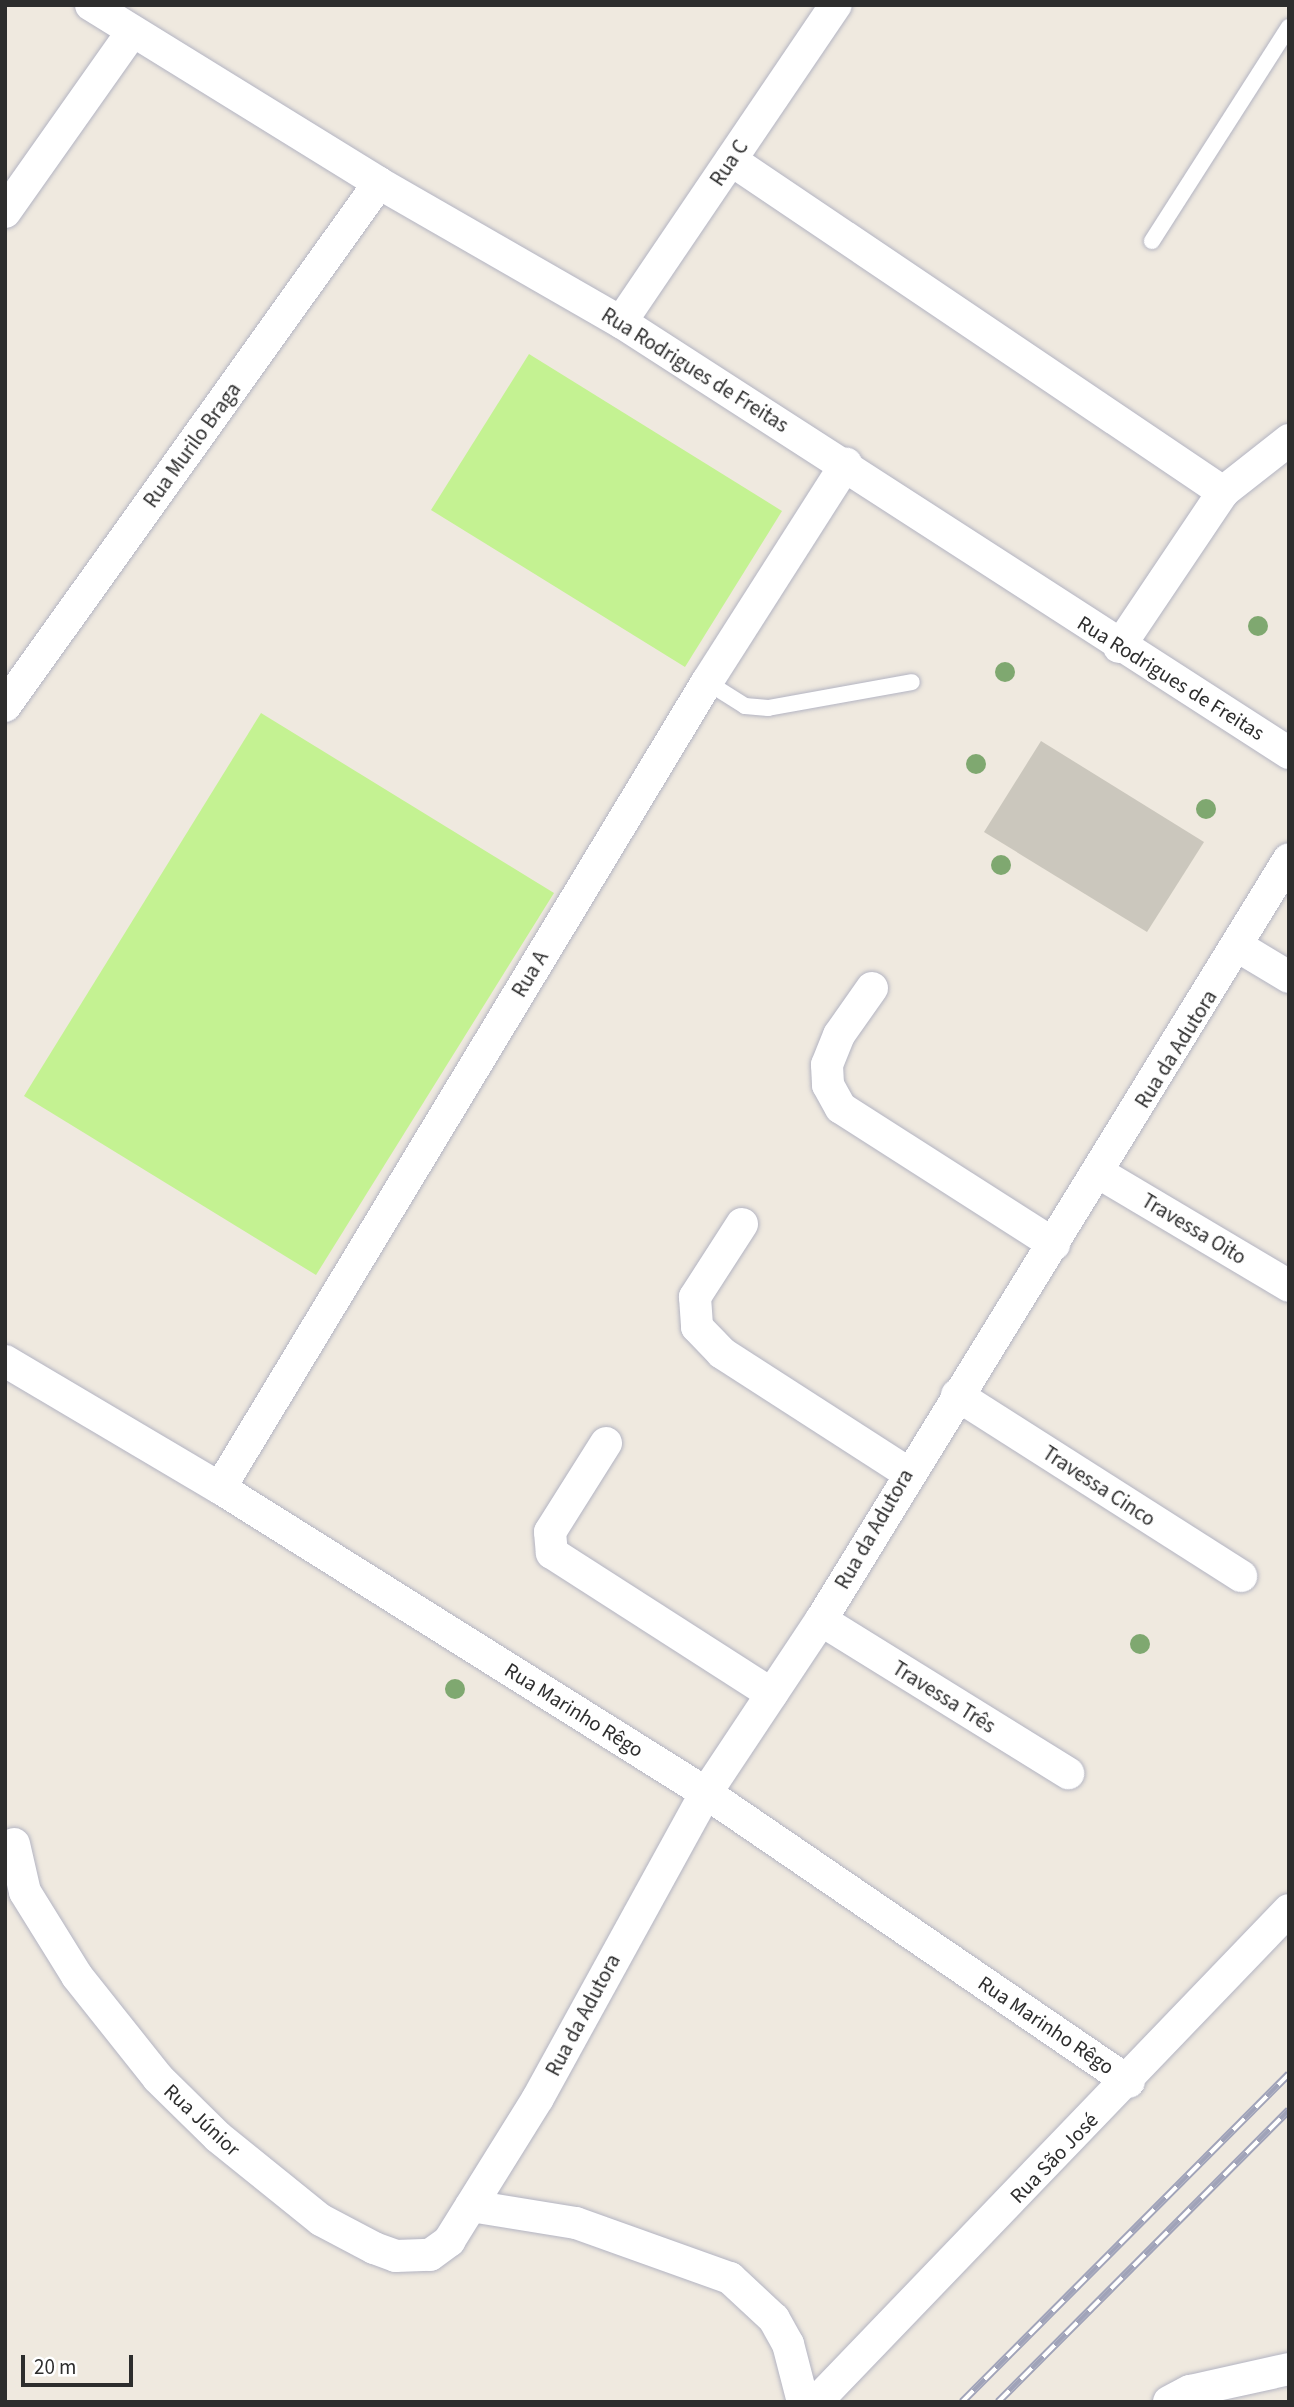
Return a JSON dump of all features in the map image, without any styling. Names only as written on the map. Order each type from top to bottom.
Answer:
[{"type":"street","name":"Rua Rodrigues de Freitas","points":[[91,5],[379,183],[621,322],[846,464],[1119,647],[1289,753]]},
{"type":"street","name":"Rua C","points":[[621,322],[836,5]]},
{"type":"street","points":[[5,212],[132,32]]},
{"type":"street","points":[[731,160],[1223,492]]},
{"type":"street","name":"Rua Murilo Braga","points":[[5,706],[379,183]]},
{"type":"street","points":[[1119,647],[1223,492],[1289,440]]},
{"type":"street","name":"Rua A","points":[[220,1488],[707,682],[846,464]]},
{"type":"street","name":"Rua da Adutora","points":[[471,2206],[538,2098],[706,1793],[821,1620],[907,1472],[1099,1173],[1239,947],[1289,859]]},
{"type":"street","points":[[1239,947],[1289,977]]},
{"type":"street","points":[[872,988],[839,1035],[827,1065],[828,1085],[841,1108],[1054,1244]]},
{"type":"street","name":"Travessa Oito","points":[[1099,1173],[1289,1286]]},
{"type":"street","points":[[742,1224],[695,1297],[697,1327],[722,1353],[907,1472]]},
{"type":"street","name":"Rua Marinho Rêgo","points":[[5,1361],[220,1488],[706,1793],[1129,2082]]},
{"type":"street","name":"Travessa Cinco","points":[[957,1395],[1241,1576]]},
{"type":"street","points":[[607,1443],[550,1532],[552,1553],[772,1694]]},
{"type":"street","name":"Travessa Três","points":[[821,1620],[1068,1773]]},
{"type":"street","name":"Rua Júnior","points":[[14,1844],[25,1892],[77,1976],[158,2078],[275,2185],[321,2220],[396,2256],[430,2255],[449,2241],[471,2206]]},
{"type":"street","name":"Rua São José","points":[[816,2402],[1129,2082],[1289,1910]]},
{"type":"street","points":[[471,2206],[576,2223],[730,2278],[774,2319],[788,2344],[803,2402]]},
{"type":"street","points":[[1169,2402],[1190,2391],[1289,2369]]},
{"type":"lane","points":[[1152,241],[1289,27]]},
{"type":"lane","points":[[707,682],[745,706],[768,708],[912,682]]},
{"type":"green space","points":[[529,354],[782,511],[685,667],[431,510]]},
{"type":"green space","points":[[261,713],[554,893],[316,1275],[24,1096]]},
{"type":"building","points":[[1041,741],[1204,842],[1147,932],[984,832]]},
{"type":"railway","points":[[962,2402],[1289,2074]]},
{"type":"railway","points":[[998,2402],[1289,2110]]}]
